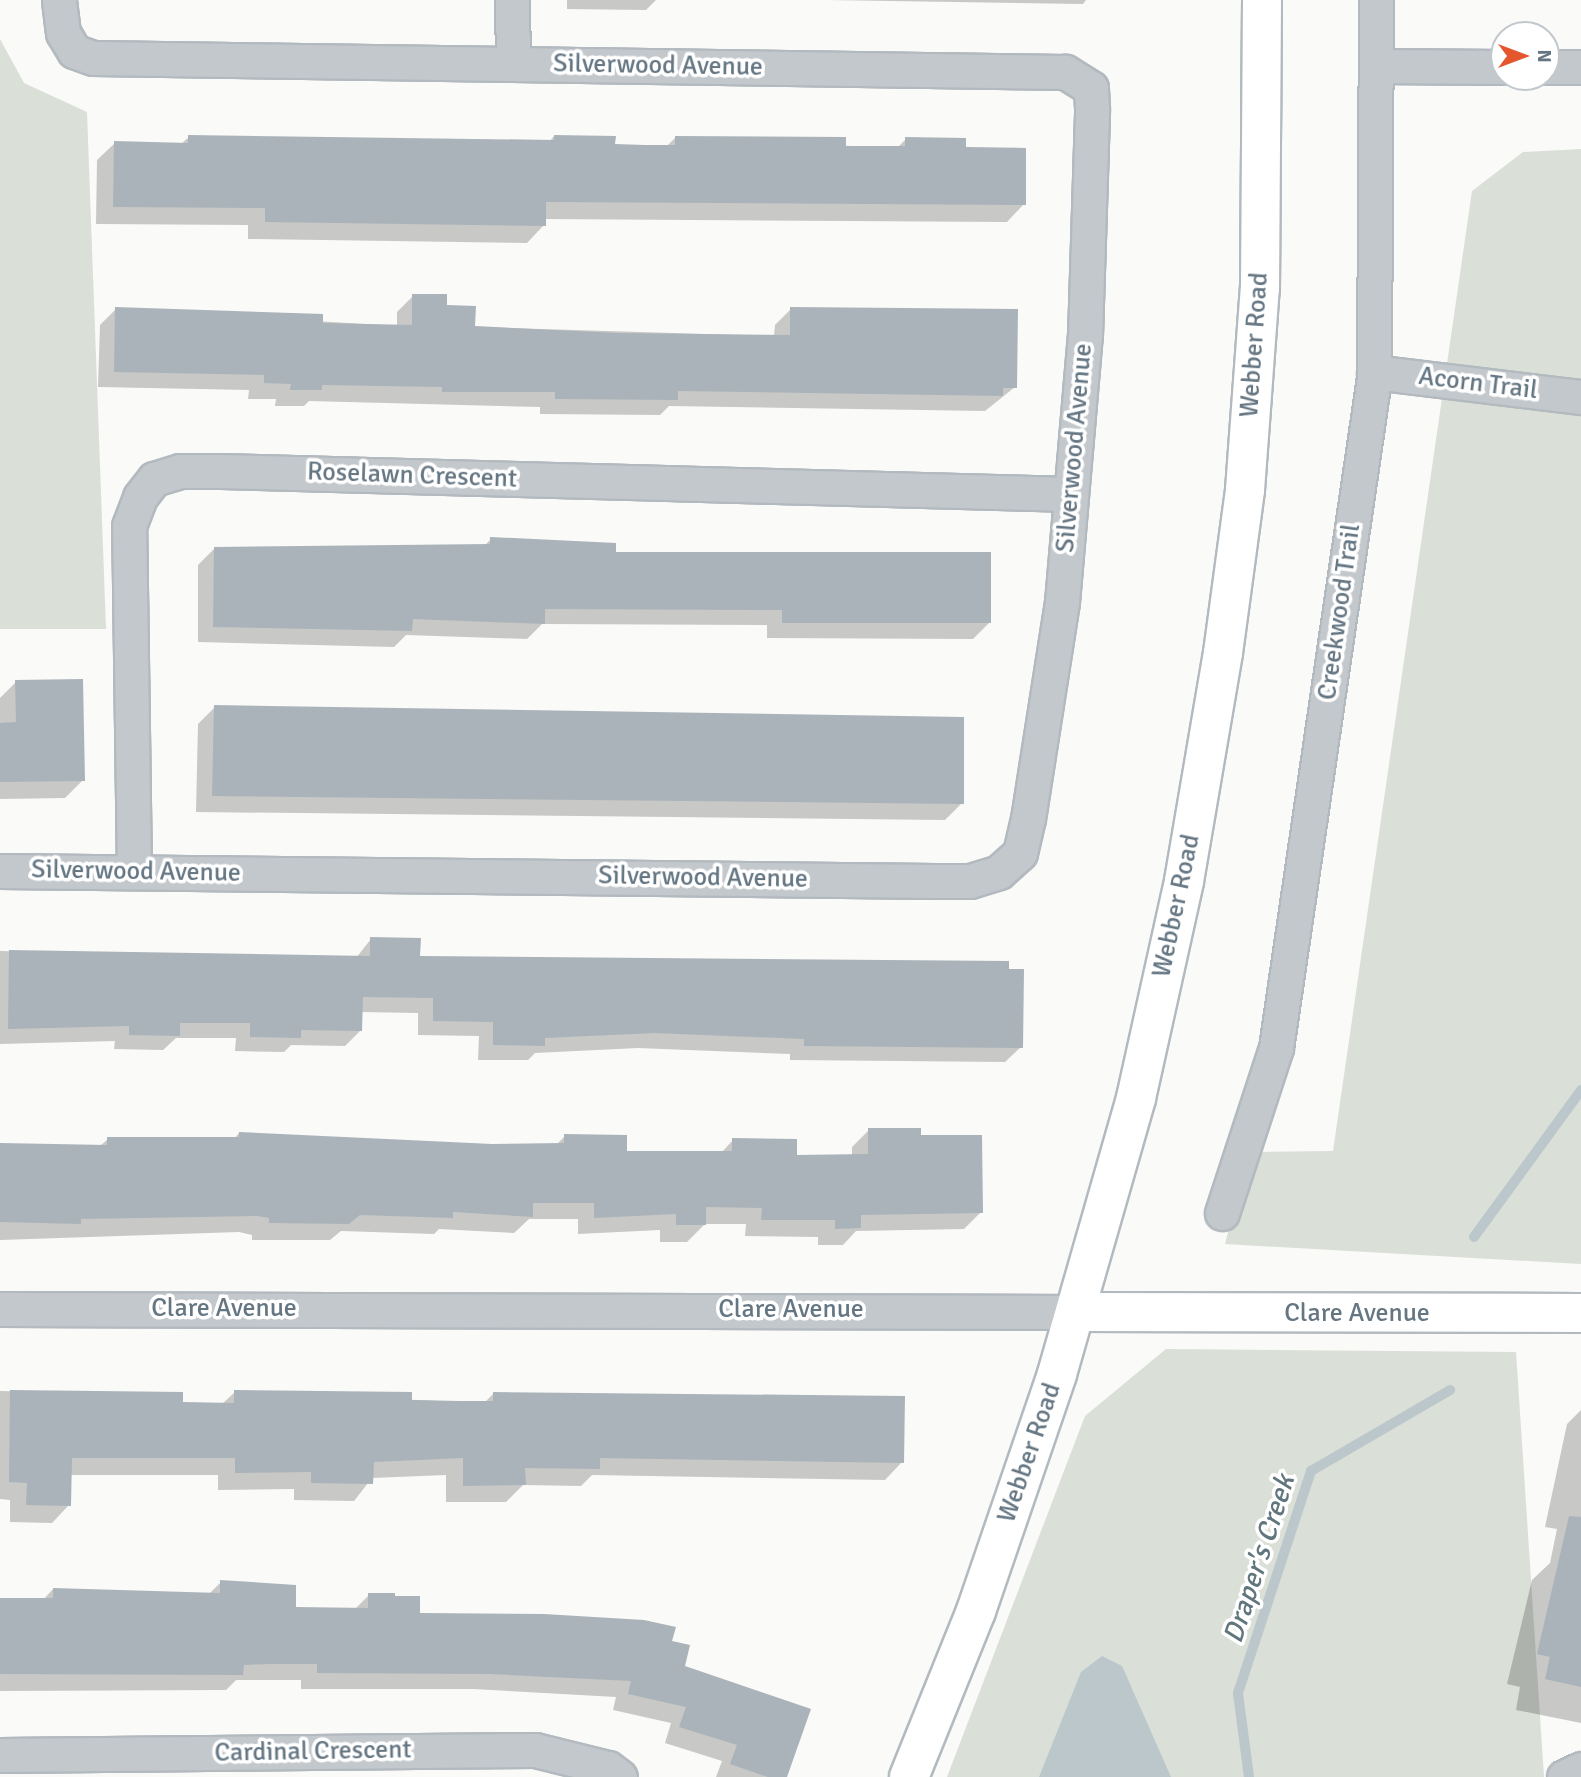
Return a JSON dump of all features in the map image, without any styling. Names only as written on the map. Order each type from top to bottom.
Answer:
[{"type":"main road","name":"Webber Road","points":[[909,1777],[976,1611],[1076,1312],[1139,1085],[1184,880],[1223,653],[1245,490],[1260,288],[1262,0]]},
{"type":"main road","name":"Clare Avenue","points":[[1076,1312],[1581,1313]]},
{"type":"street","name":"Silverwood Avenue","points":[[0,870],[935,881],[970,881],[999,872],[1020,853],[1062,602],[1085,336],[1091,88],[1083,80],[1065,72],[93,58],[74,51],[63,33],[59,0]]},
{"type":"street","points":[[512,0],[513,64]]},
{"type":"street","name":"Creekwood Trail","points":[[1222,1213],[1276,1048],[1374,372],[1376,0]]},
{"type":"street","points":[[1376,66],[1490,66]]},
{"type":"street","points":[[1560,66],[1581,66]]},
{"type":"street","name":"Acorn Trail","points":[[1374,372],[1581,397]]},
{"type":"street","name":"Roselawn Crescent","points":[[134,872],[129,526],[140,498],[154,479],[180,471],[221,471],[1072,494]]},
{"type":"street","name":"Clare Avenue","points":[[0,1309],[1076,1312]]},
{"type":"street","name":"Cardinal Crescent","points":[[0,1755],[536,1750],[608,1768],[620,1777]]},
{"type":"street","points":[[1564,1777],[1581,1769]]},
{"type":"shaded area","points":[[0,39],[24,83],[87,112],[106,629],[0,629]]},
{"type":"shaded area","points":[[1581,149],[1581,1264],[1225,1244],[1249,1152],[1333,1151],[1472,191],[1523,152]]},
{"type":"shaded area","points":[[1166,1349],[1516,1352],[1544,1777],[947,1777],[1085,1416]]},
{"type":"shaded area","points":[[1102,1656],[1122,1666],[1171,1777],[1039,1777],[1081,1672]]},
{"type":"building","points":[[188,135],[554,140],[554,135],[616,136],[615,144],[645,145],[675,145],[675,136],[846,137],[846,146],[905,146],[905,137],[966,138],[966,147],[1026,148],[1026,205],[546,202],[546,226],[265,222],[265,208],[113,207],[114,141],[188,143]]},
{"type":"building","points":[[412,294],[447,294],[447,305],[476,306],[475,326],[617,333],[790,335],[790,307],[1018,309],[1017,388],[1003,388],[1003,396],[678,391],[678,400],[555,399],[555,392],[442,392],[442,387],[322,385],[322,390],[290,390],[291,384],[264,383],[264,375],[114,372],[115,307],[323,314],[323,323],[412,325]]},
{"type":"building","points":[[490,537],[616,543],[616,552],[991,552],[991,623],[782,623],[782,610],[545,609],[545,624],[413,619],[412,631],[213,627],[214,547],[490,544]]},
{"type":"building","points":[[83,679],[85,781],[0,782],[0,723],[16,722],[15,680]]},
{"type":"building","points":[[214,705],[964,717],[964,804],[212,796]]},
{"type":"building","points":[[370,937],[421,938],[420,956],[1009,961],[1009,969],[1024,969],[1023,1048],[804,1046],[804,1039],[655,1033],[545,1038],[545,1046],[493,1045],[493,1022],[433,1021],[433,998],[363,997],[362,1031],[301,1030],[301,1038],[250,1037],[250,1023],[180,1023],[180,1036],[129,1035],[129,1026],[8,1029],[9,950],[370,956]]},
{"type":"building","points":[[868,1128],[921,1128],[921,1135],[982,1135],[983,1213],[861,1215],[861,1228],[835,1229],[835,1220],[761,1220],[762,1208],[706,1207],[706,1225],[676,1225],[676,1214],[594,1218],[594,1203],[533,1203],[533,1217],[453,1212],[453,1218],[360,1215],[349,1224],[269,1223],[269,1218],[257,1216],[81,1219],[81,1224],[0,1222],[0,1143],[107,1145],[107,1137],[239,1137],[239,1132],[492,1144],[564,1143],[564,1134],[627,1135],[627,1151],[732,1151],[732,1138],[797,1139],[797,1155],[868,1154]]},
{"type":"building","points":[[10,1390],[183,1392],[183,1402],[234,1403],[234,1390],[412,1392],[412,1400],[460,1401],[493,1401],[493,1392],[905,1396],[904,1463],[600,1458],[600,1469],[525,1468],[526,1485],[463,1486],[463,1458],[374,1462],[373,1484],[311,1483],[311,1472],[235,1473],[235,1458],[72,1458],[71,1506],[26,1505],[27,1483],[9,1482]]},
{"type":"building","points":[[1569,1516],[1581,1517],[1581,1687],[1545,1679],[1550,1657],[1537,1654]]},
{"type":"building","points":[[220,1580],[296,1585],[296,1607],[368,1608],[368,1593],[395,1593],[395,1596],[420,1596],[420,1613],[544,1614],[644,1620],[676,1627],[672,1641],[690,1645],[685,1666],[811,1709],[787,1777],[768,1777],[730,1764],[737,1745],[679,1727],[686,1707],[628,1694],[631,1681],[490,1674],[317,1673],[317,1664],[244,1665],[243,1675],[0,1674],[0,1598],[53,1598],[53,1588],[220,1593]]},
{"type":"waterway","name":"Draper's Creek","points":[[1474,1237],[1581,1090]]},
{"type":"waterway","name":"Draper's Creek","points":[[1249,1777],[1238,1693],[1311,1471],[1450,1390]]}]
